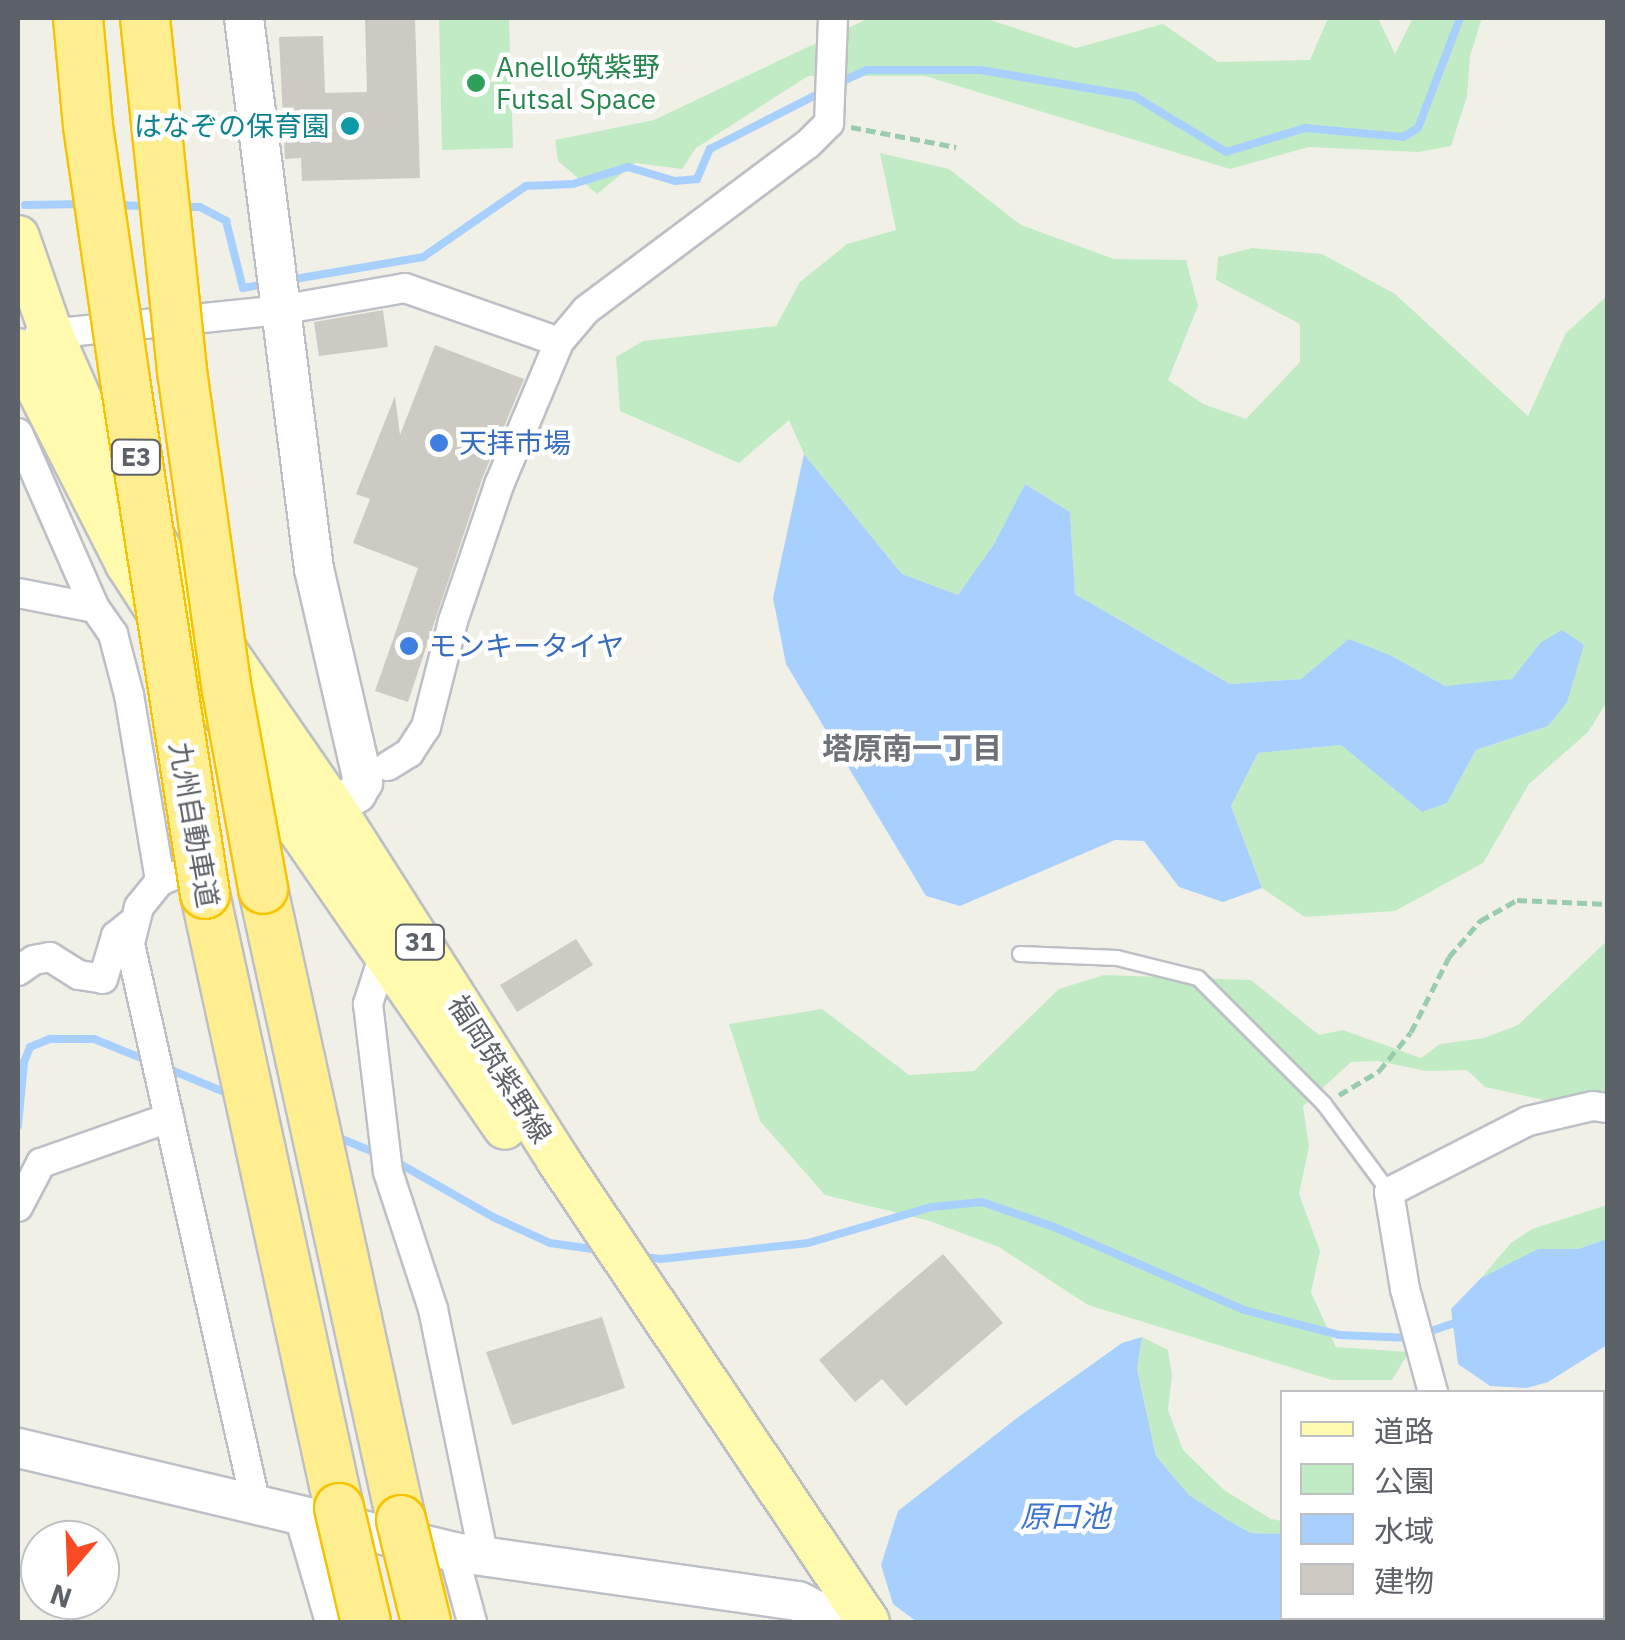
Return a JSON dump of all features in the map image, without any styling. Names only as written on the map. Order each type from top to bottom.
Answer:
[{"type":"highway","name":"九州自動車道","points":[[78,18],[88,126],[124,380],[179,884],[319,1512],[334,1618]]},
{"type":"highway","name":"九州自動車道","points":[[145,18],[182,371],[226,690],[263,889],[426,1622]]},
{"type":"main road","name":"福岡筑紫野線","points":[[18,237],[29,340],[99,442],[316,818],[385,952],[846,1622]]},
{"type":"main road","name":"福岡筑紫野線","points":[[316,818],[558,1160],[846,1622]]},
{"type":"street","points":[[244,18],[314,569],[363,782],[357,794],[316,818]]},
{"type":"street","points":[[388,766],[408,753],[426,727],[453,621],[499,486],[558,342],[586,310],[830,124],[833,18]]},
{"type":"street","points":[[29,340],[280,310],[405,288],[558,342]]},
{"type":"street","points":[[18,432],[95,608],[114,634],[179,884],[116,936],[103,979],[79,975],[50,957],[34,960],[18,971]]},
{"type":"street","points":[[18,593],[95,608]]},
{"type":"street","points":[[132,923],[130,944],[256,1506]]},
{"type":"street","points":[[385,952],[368,1004],[388,1172],[433,1308],[468,1555],[472,1622]]},
{"type":"street","points":[[1432,1390],[1405,1290],[1389,1192],[1528,1120],[1608,1108]]},
{"type":"street","points":[[18,1207],[40,1163],[170,1118]]},
{"type":"street","points":[[18,1448],[256,1506],[319,1512],[468,1555],[798,1602],[846,1622]]},
{"type":"lane","points":[[1020,954],[1117,958],[1198,978],[1324,1104],[1389,1192]]},
{"type":"path","points":[[830,124],[956,146]]},
{"type":"path","points":[[1324,1104],[1379,1070],[1411,1032],[1449,957],[1480,921],[1517,900],[1608,904]]},
{"type":"green space","name":"Anello筑紫野 Futsal Space","points":[[439,18],[509,18],[513,148],[442,150]]},
{"type":"green space","points":[[869,18],[984,18],[1076,48],[1163,24],[1218,62],[1310,60],[1328,18],[1378,18],[1395,54],[1413,18],[1482,18],[1470,56],[1467,96],[1451,146],[1418,152],[1309,147],[1230,169],[925,76],[808,76],[696,148],[682,169],[635,163],[597,194],[558,161],[555,140],[654,120]]},
{"type":"green space","points":[[880,153],[949,169],[1021,225],[1114,259],[1186,260],[1198,306],[1168,380],[1203,404],[1246,419],[1300,362],[1300,324],[1216,280],[1218,257],[1252,248],[1322,254],[1395,294],[1528,416],[1566,333],[1607,296],[1607,702],[1588,732],[1529,784],[1483,863],[1395,911],[1305,917],[1262,888],[1231,806],[1258,753],[1341,745],[1422,812],[1447,803],[1476,750],[1548,726],[1540,643],[1512,679],[1479,684],[1445,686],[1392,656],[1321,664],[1301,679],[1230,684],[1075,594],[1070,512],[1025,484],[994,544],[958,595],[902,574],[804,454],[789,420],[739,463],[620,411],[616,357],[643,341],[776,326],[800,282],[847,244],[896,230]]},
{"type":"green space","points":[[1607,941],[1607,1114],[1485,1087],[1467,1070],[1426,1071],[1378,1061],[1351,1062],[1303,1106],[1309,1147],[1299,1194],[1320,1251],[1311,1292],[1336,1347],[1409,1352],[1392,1380],[1332,1380],[1088,1305],[999,1247],[930,1221],[825,1195],[760,1121],[729,1024],[822,1009],[909,1075],[974,1071],[1059,989],[1104,975],[1251,980],[1319,1035],[1343,1030],[1421,1058],[1440,1044],[1484,1038],[1518,1025]]},
{"type":"green space","points":[[1607,1205],[1607,1239],[1578,1249],[1538,1249],[1481,1278],[1511,1243],[1532,1229]]},
{"type":"green space","points":[[1142,1337],[1168,1350],[1172,1375],[1168,1410],[1183,1450],[1224,1490],[1280,1521],[1280,1534],[1251,1533],[1189,1495],[1156,1456],[1137,1369]]},
{"type":"water","points":[[804,454],[902,574],[958,595],[994,544],[1025,484],[1070,512],[1075,594],[1230,684],[1301,679],[1349,639],[1392,656],[1445,686],[1512,679],[1540,643],[1562,630],[1584,645],[1567,702],[1548,726],[1476,750],[1447,803],[1422,812],[1341,745],[1258,753],[1231,806],[1262,888],[1223,902],[1179,887],[1144,841],[1115,840],[960,906],[926,896],[786,664],[773,598]]},
{"type":"water","points":[[1607,1239],[1607,1345],[1548,1382],[1527,1388],[1490,1386],[1458,1364],[1451,1309],[1481,1278],[1538,1249],[1578,1249]]},
{"type":"water","name":"原口池","points":[[1142,1337],[1137,1369],[1156,1456],[1189,1495],[1229,1521],[1251,1533],[1280,1534],[1280,1620],[1441,1622],[917,1622],[893,1604],[881,1565],[898,1511],[1122,1343]]},
{"type":"building","name":"はなぞの保育園","points":[[365,18],[415,18],[420,178],[302,181],[301,158],[285,159],[279,37],[323,36],[325,93],[367,92]]},
{"type":"building","points":[[383,310],[388,347],[319,356],[314,322]]},
{"type":"building","name":"天拝市場","points":[[435,345],[524,379],[482,479],[408,702],[375,691],[418,568],[353,543],[370,499],[356,494],[395,396],[400,435]]},
{"type":"building","points":[[576,939],[593,965],[517,1012],[500,985]]},
{"type":"building","points":[[943,1254],[1003,1323],[906,1406],[882,1379],[855,1402],[819,1360]]},
{"type":"building","points":[[602,1317],[625,1388],[512,1425],[486,1352]]},
{"type":"waterway","points":[[839,83],[867,70],[980,70],[1134,96],[1226,152],[1305,128],[1403,137],[1418,128],[1460,18]]},
{"type":"waterway","points":[[289,280],[423,257],[526,186],[573,184],[628,167],[675,181],[697,179],[710,149],[822,92]]},
{"type":"waterway","points":[[25,205],[86,204]]},
{"type":"waterway","points":[[115,205],[151,206]]},
{"type":"waterway","points":[[180,207],[200,207],[226,221],[243,288],[265,284]]},
{"type":"waterway","points":[[18,1126],[24,1062],[30,1047],[50,1039],[94,1039],[151,1062]]},
{"type":"waterway","points":[[164,1067],[229,1094]]},
{"type":"waterway","points":[[335,1136],[378,1154]]},
{"type":"waterway","points":[[395,1161],[493,1217],[550,1243],[600,1250]]},
{"type":"waterway","points":[[643,1257],[661,1259],[808,1243],[931,1207],[982,1202],[1054,1227],[1244,1310],[1339,1335],[1411,1338],[1460,1321]]},
{"type":"place","name":"Anello筑紫野 Futsal Space","points":[[476,83]]},
{"type":"place","name":"はなぞの保育園","points":[[350,126]]},
{"type":"place","name":"天拝市場","points":[[439,443]]},
{"type":"place","name":"モンキータイヤ","points":[[409,646]]},
{"type":"district","name":"塔原南一丁目","points":[[912,748]]}]
